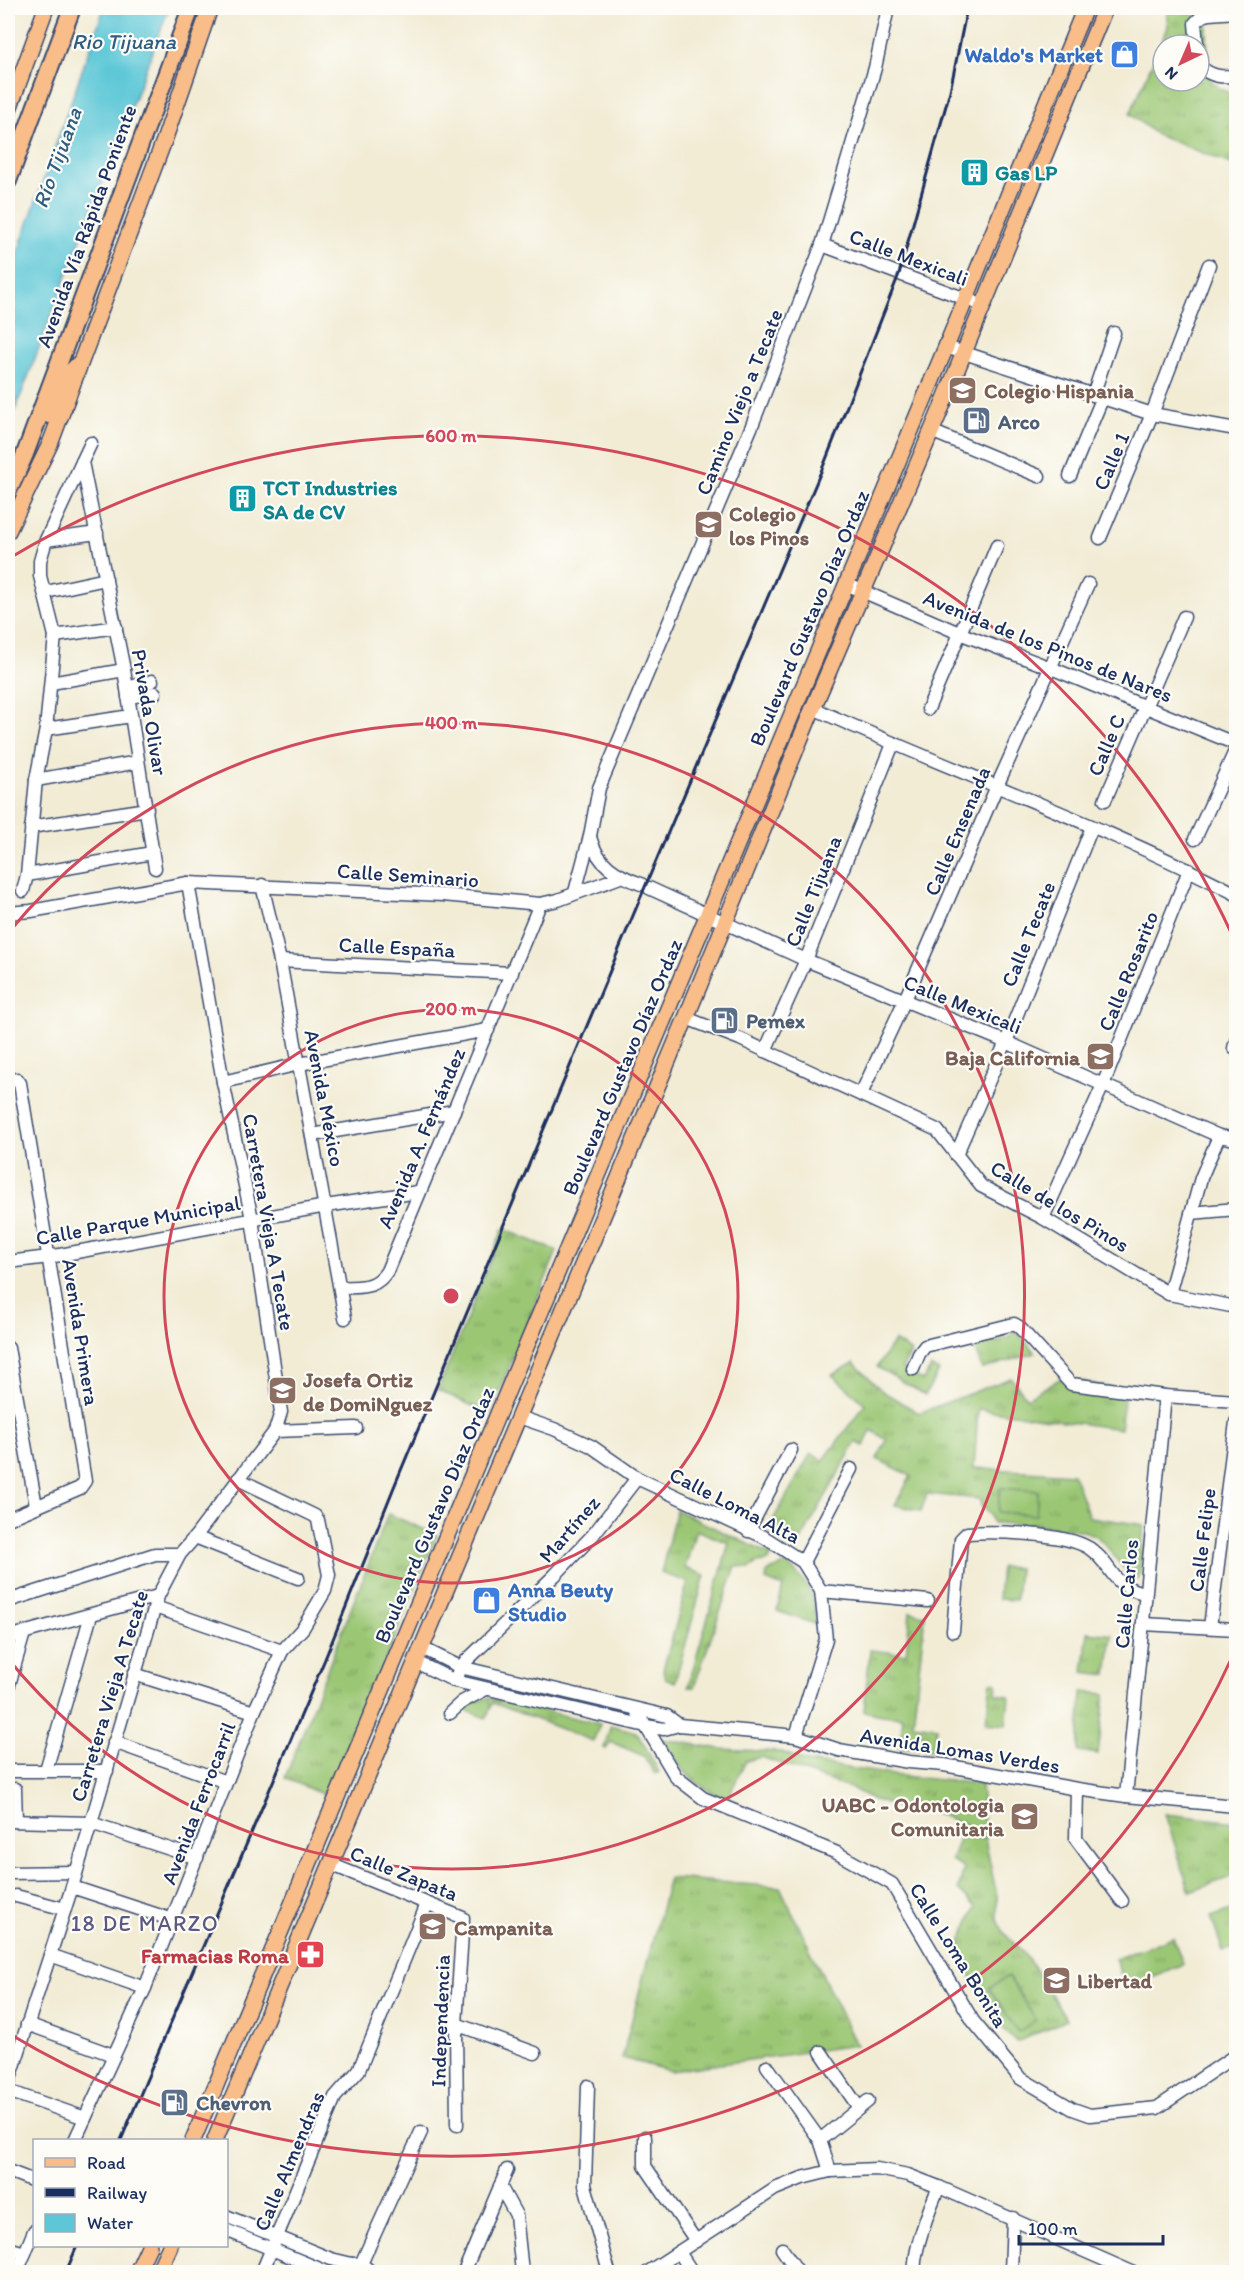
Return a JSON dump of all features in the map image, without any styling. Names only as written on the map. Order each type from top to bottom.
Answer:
[{"type":"highway","points":[[8,181],[72,8]]},
{"type":"highway","name":"Avenida Vía Rápida Poniente","points":[[8,492],[25,454],[191,8]]},
{"type":"highway","points":[[173,57],[184,48],[201,8]]},
{"type":"highway","points":[[8,150],[45,83]]},
{"type":"highway","points":[[25,454],[35,442],[72,371],[78,365]]},
{"type":"main road","points":[[8,112],[46,8]]},
{"type":"main road","points":[[8,531],[50,444],[165,138],[210,8]]},
{"type":"main road","name":"Boulevard Gustavo Díaz Ordaz","points":[[193,2139],[708,916],[1085,8]]},
{"type":"main road","name":"Boulevard Gustavo Díaz Ordaz","points":[[214,2139],[686,1018],[1105,8]]},
{"type":"main road","points":[[560,1269],[576,1277]]},
{"type":"main road","points":[[137,2272],[149,2247]]},
{"type":"main road","points":[[158,2272],[170,2247]]},
{"type":"street","name":"Camino Viejo a Tecate","points":[[574,892],[590,836],[599,788],[751,428],[822,246],[875,68],[888,8]]},
{"type":"street","points":[[1196,33],[1195,23],[1202,16],[1236,12]]},
{"type":"street","points":[[1211,75],[1236,76]]},
{"type":"street","name":"Calle Mexicali","points":[[822,246],[982,305]]},
{"type":"street","name":"Calle 1","points":[[1100,538],[1152,414],[1209,265]]},
{"type":"street","points":[[1070,476],[1097,397],[1114,333]]},
{"type":"street","points":[[946,347],[1152,414],[1236,429]]},
{"type":"street","points":[[931,431],[1039,476]]},
{"type":"street","points":[[23,891],[27,875],[36,780],[46,729],[55,636],[46,592],[40,576],[40,561],[46,540],[91,443]]},
{"type":"street","name":"Privada Olivar","points":[[82,462],[128,692],[155,868]]},
{"type":"street","points":[[46,540],[97,533]]},
{"type":"street","points":[[928,709],[997,546]]},
{"type":"street","points":[[46,592],[106,579]]},
{"type":"street","name":"Avenida de los Pinos de Nares","points":[[846,584],[959,633],[1144,705],[1236,747]]},
{"type":"street","name":"Calle Ensenada","points":[[861,1094],[904,1002],[997,786],[1088,584]]},
{"type":"street","name":"Calle C","points":[[1105,800],[1144,705],[1184,617]]},
{"type":"street","points":[[55,636],[116,627]]},
{"type":"street","points":[[51,683],[124,670]]},
{"type":"street","points":[[128,692],[148,688]]},
{"type":"street","points":[[813,708],[1190,870],[1236,894]]},
{"type":"street","points":[[46,729],[131,716]]},
{"type":"street","name":"Calle Tijuana","points":[[765,1051],[806,960],[893,744]]},
{"type":"street","points":[[1195,839],[1236,747]]},
{"type":"street","points":[[36,780],[138,762]]},
{"type":"street","points":[[31,827],[147,809]]},
{"type":"street","name":"Calle Tecate","points":[[956,1155],[1006,1042],[1092,827]]},
{"type":"street","points":[[590,836],[599,859],[620,877],[645,886],[708,916]]},
{"type":"street","points":[[27,875],[152,853]]},
{"type":"street","name":"Calle Rosarito","points":[[1043,1218],[1103,1085],[1190,870]]},
{"type":"street","name":"Calle Seminario","points":[[8,913],[31,911],[188,883],[443,895],[540,904],[558,900],[574,892],[620,877]]},
{"type":"street","name":"Carretera Vieja A Tecate","points":[[8,2085],[13,2046],[27,2024],[65,1909],[156,1602],[180,1554],[275,1431],[281,1412],[252,1219],[223,1082],[188,883]]},
{"type":"street","name":"Avenida México","points":[[262,885],[280,961],[345,1318]]},
{"type":"street","name":"Avenida A. Fernández","points":[[340,1288],[373,1285],[381,1280],[387,1271],[540,904]]},
{"type":"street","name":"Calle Mexicali","points":[[708,916],[904,1002],[1006,1042],[1219,1136],[1236,1139]]},
{"type":"street","name":"Calle España","points":[[280,961],[512,973]]},
{"type":"street","name":"Calle de los Pinos","points":[[686,1018],[765,1051],[937,1130],[981,1186],[1043,1218],[1169,1294],[1236,1307]]},
{"type":"street","points":[[223,1082],[299,1064],[488,1030]]},
{"type":"street","name":"Avenida Primera","points":[[12,1080],[20,1083],[85,1481],[84,1485],[36,1506]]},
{"type":"street","points":[[312,1135],[454,1111]]},
{"type":"street","points":[[1169,1294],[1201,1178],[1219,1136]]},
{"type":"street","name":"Calle Parque Municipal","points":[[8,1262],[49,1257],[252,1219],[418,1192]]},
{"type":"street","points":[[1191,1213],[1236,1209]]},
{"type":"street","points":[[914,1369],[919,1354],[925,1346],[1014,1324],[1071,1384],[1165,1396],[1236,1401]]},
{"type":"street","points":[[8,1348],[36,1506],[8,1519]]},
{"type":"street","name":"Calle Carlos","points":[[1126,1796],[1165,1396]]},
{"type":"street","name":"Calle Loma Alta","points":[[519,1417],[554,1429],[591,1446],[637,1478],[764,1537],[803,1562],[821,1591],[826,1639],[796,1736]]},
{"type":"street","name":"Calle Felipe","points":[[1210,1627],[1236,1422]]},
{"type":"street","points":[[275,1431],[356,1428]]},
{"type":"street","points":[[748,1531],[791,1450]]},
{"type":"street","points":[[803,1562],[851,1469]]},
{"type":"street","name":"Martínez","points":[[454,1681],[460,1667],[577,1551],[637,1478]]},
{"type":"street","name":"Avenida Ferrocarril","points":[[75,2139],[145,1988],[254,1712],[282,1651],[303,1628],[316,1609],[325,1591],[329,1575],[318,1520],[315,1516],[238,1479]]},
{"type":"street","points":[[953,1631],[961,1539],[967,1533],[993,1531],[1076,1542],[1096,1554],[1122,1586],[1144,1593]]},
{"type":"street","points":[[195,1537],[298,1578]]},
{"type":"street","points":[[8,1600],[155,1554],[180,1554]]},
{"type":"street","points":[[821,1591],[928,1601]]},
{"type":"street","points":[[8,1637],[91,1615],[156,1602],[282,1651]]},
{"type":"street","points":[[46,1770],[91,1615]]},
{"type":"street","points":[[1143,1624],[1236,1629]]},
{"type":"street","points":[[8,1688],[24,1633]]},
{"type":"street","name":"Avenida Lomas Verdes","points":[[419,1655],[460,1667],[667,1716],[679,1725]]},
{"type":"street","name":"Avenida Lomas Verdes","points":[[419,1655],[454,1681],[646,1726],[664,1729],[679,1725],[796,1736],[839,1750],[909,1762],[944,1765],[1077,1790],[1236,1806]]},
{"type":"street","points":[[134,1674],[254,1712]]},
{"type":"street","points":[[450,1713],[462,1702],[486,1689]]},
{"type":"street","name":"Calle Loma Bonita","points":[[636,1710],[676,1777],[703,1798],[837,1853],[892,1884],[973,2021],[1020,2078],[1073,2109],[1090,2115],[1157,2108],[1236,2055]]},
{"type":"street","points":[[114,1742],[226,1782]]},
{"type":"street","points":[[8,1771],[107,1771]]},
{"type":"street","points":[[15,1789],[12,1821],[91,1822],[197,1858]]},
{"type":"street","points":[[1077,1790],[1076,1839],[1122,1901]]},
{"type":"street","name":"Calle Zapata","points":[[330,1864],[463,1918]]},
{"type":"street","points":[[8,1873],[76,1872]]},
{"type":"street","points":[[72,1887],[173,1920]]},
{"type":"street","points":[[16,1896],[65,1909]]},
{"type":"street","name":"Calle Almendras","points":[[262,2272],[335,2097],[359,2070],[368,2052],[427,1904]]},
{"type":"street","name":"Independencia","points":[[457,2125],[456,2024],[463,1918]]},
{"type":"street","points":[[50,1955],[145,1988]]},
{"type":"street","points":[[27,2024],[113,2055]]},
{"type":"street","points":[[456,2024],[535,2053]]},
{"type":"street","points":[[820,2052],[863,2105],[820,2140]]},
{"type":"street","points":[[767,2066],[820,2140],[830,2171]]},
{"type":"street","points":[[588,2086],[585,2185],[609,2272]]},
{"type":"street","points":[[8,2091],[85,2118]]},
{"type":"street","points":[[365,2269],[421,2132]]},
{"type":"street","points":[[645,2137],[645,2166],[696,2241]]},
{"type":"street","points":[[648,2272],[775,2189],[802,2178],[830,2171],[877,2169],[908,2175],[939,2187],[1132,2272]]},
{"type":"street","points":[[464,2272],[507,2170]]},
{"type":"street","points":[[8,2171],[33,2181]]},
{"type":"street","points":[[500,2186],[516,2215],[522,2272]]},
{"type":"street","points":[[915,2272],[914,2266],[920,2244],[932,2202],[939,2187]]},
{"type":"street","points":[[228,2217],[331,2259],[365,2269]]},
{"type":"street","points":[[1011,2272],[1013,2218]]},
{"type":"street","points":[[228,2231],[327,2272]]},
{"type":"street","points":[[17,2272],[33,2233]]},
{"type":"street","points":[[8,2247],[25,2253]]},
{"type":"street","points":[[782,2249],[798,2272]]},
{"type":"street","points":[[679,2252],[692,2272]]},
{"type":"street","points":[[342,2272],[365,2269]]},
{"type":"green space","points":[[1166,8],[1209,8],[1206,9],[1207,33],[1165,33],[1168,27]]},
{"type":"green space","points":[[1151,66],[1151,93],[1211,93],[1211,80],[1220,89],[1236,94],[1236,166],[1157,135],[1130,114]]},
{"type":"green space","points":[[503,1229],[557,1251],[490,1414],[438,1390]]},
{"type":"green space","points":[[1013,1329],[1036,1353],[982,1369],[974,1347],[1011,1337]]},
{"type":"green space","points":[[894,1341],[912,1352],[902,1368],[923,1381],[931,1367],[939,1371],[925,1395],[877,1367]]},
{"type":"green space","points":[[854,1363],[882,1391],[919,1413],[1011,1378],[1027,1398],[1063,1377],[1125,1391],[1120,1429],[978,1409],[974,1468],[1073,1474],[1089,1517],[1144,1525],[1139,1579],[1132,1576],[1122,1566],[1097,1537],[1063,1527],[993,1523],[991,1516],[981,1506],[981,1499],[927,1494],[921,1511],[895,1505],[911,1476],[877,1459],[887,1440],[871,1430],[864,1446],[856,1442],[799,1544],[768,1529],[811,1453],[823,1461],[865,1404],[832,1375]]},
{"type":"green space","points":[[1000,1488],[1038,1491],[1036,1515],[998,1512]]},
{"type":"green space","points":[[676,1510],[772,1555],[768,1561],[757,1563],[749,1568],[736,1566],[694,1687],[688,1687],[729,1543],[696,1530],[685,1568],[705,1575],[675,1682],[665,1678],[663,1670],[688,1582],[661,1573]]},
{"type":"green space","points":[[388,1514],[437,1535],[329,1797],[285,1778]]},
{"type":"green space","points":[[787,1564],[810,1591],[815,1606],[817,1625],[777,1611],[783,1587],[766,1580],[767,1572]]},
{"type":"green space","points":[[1001,1567],[1019,1568],[1016,1600],[998,1599]]},
{"type":"green space","points":[[910,1612],[925,1615],[913,1724],[937,1727],[933,1750],[899,1747],[903,1717],[864,1711],[870,1650],[906,1654]]},
{"type":"green space","points":[[1088,1632],[1112,1635],[1107,1675],[1083,1672]]},
{"type":"green space","points":[[991,1682],[997,1683],[996,1694],[1009,1696],[1006,1725],[986,1723]]},
{"type":"green space","points":[[1082,1692],[1105,1694],[1098,1754],[1078,1751]]},
{"type":"green space","points":[[489,1698],[600,1724],[593,1741],[493,1703],[486,1718],[463,1709],[476,1701]]},
{"type":"green space","points":[[611,1725],[636,1732],[659,1772],[655,1774],[644,1756],[611,1742],[606,1749],[604,1748]]},
{"type":"green space","points":[[662,1739],[721,1749],[782,1752],[807,1762],[900,1776],[981,1784],[985,1840],[997,1896],[997,1918],[1004,1933],[1038,1973],[1067,2020],[1017,2042],[1005,2031],[956,1952],[976,1907],[958,1890],[964,1868],[951,1861],[964,1825],[912,1803],[905,1810],[872,1799],[853,1789],[761,1757],[746,1761],[727,1799],[696,1782],[682,1768]]},
{"type":"green space","points":[[1165,1814],[1236,1822],[1236,1875],[1190,1892]]},
{"type":"green space","points":[[669,1878],[780,1887],[856,2045],[670,2071],[622,2058]]},
{"type":"green space","points":[[1236,1908],[1236,1947],[1223,1951],[1211,1917]]},
{"type":"green space","points":[[1173,1937],[1183,1964],[1126,1987],[1115,1959]]},
{"type":"green space","points":[[1008,1976],[1036,2020],[1018,2032],[989,1988]]},
{"type":"water","name":"Rio Tijuana","points":[[104,8],[169,8],[8,429],[8,280]]},
{"type":"railway","points":[[121,2139],[325,1659],[394,1487],[825,462],[899,274],[950,91],[967,8]]},
{"type":"railway","points":[[66,2272],[77,2247]]},
{"type":"place","name":"Waldo's Market","points":[[1124,54]]},
{"type":"place","name":"Gas LP","points":[[974,172]]},
{"type":"place","name":"Colegio Hispania","points":[[963,390]]},
{"type":"place","name":"Arco","points":[[977,421]]},
{"type":"place","name":"TCT Industries SA de CV","points":[[242,499]]},
{"type":"place","name":"Colegio los Pinos","points":[[708,525]]},
{"type":"place","name":"Pemex","points":[[725,1020]]},
{"type":"place","name":"Baja California","points":[[1101,1057]]},
{"type":"place","name":"Josefa Ortiz de DomiNguez","points":[[282,1391]]},
{"type":"place","name":"Anna Beuty Studio","points":[[487,1601]]},
{"type":"place","name":"UABC - Odontologia Comunitaria","points":[[1025,1816]]},
{"type":"place","name":"Campanita","points":[[433,1927]]},
{"type":"place","name":"Farmacias Roma","points":[[310,1955]]},
{"type":"place","name":"Libertad","points":[[1056,1980]]},
{"type":"place","name":"Chevron","points":[[175,2102]]},
{"type":"district","name":"18 DE MARZO","points":[[145,1923]]},
{"type":"water label","name":"Río Tijuana","points":[[57,158]]}]
